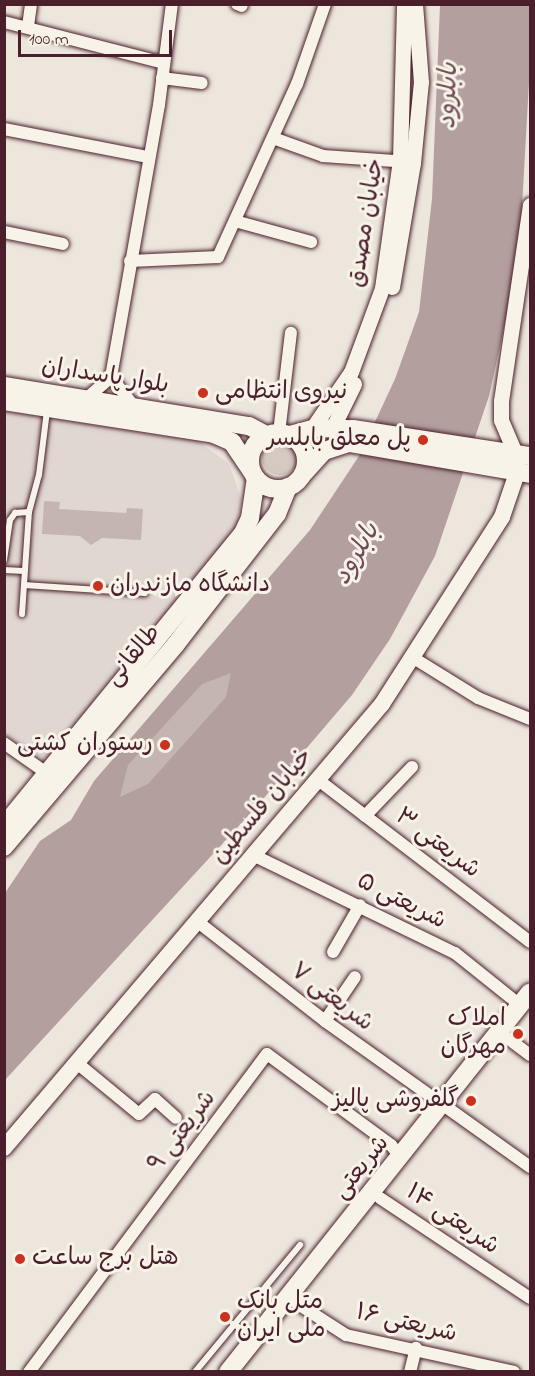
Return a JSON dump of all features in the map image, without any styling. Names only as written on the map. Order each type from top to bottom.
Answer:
[{"type":"main road","name":"بلوار پاسداران","points":[[4,386],[133,405],[255,427],[278,434]]},
{"type":"main road","name":"بلوار پاسداران","points":[[4,401],[220,436],[236,446],[254,474]]},
{"type":"main road","points":[[351,436],[324,451],[288,487],[271,488],[254,474],[251,451],[278,434],[333,427],[351,436],[516,462]]},
{"type":"main road","points":[[278,434],[304,450],[304,473]]},
{"type":"main road","name":"خیابان فلسطین","points":[[4,1148],[382,704],[502,517],[516,462]]},
{"type":"main road","name":"طالقانی","points":[[4,826],[243,533],[253,507],[254,474]]},
{"type":"main road","name":"طالقانی","points":[[4,847],[176,644],[277,514],[288,487]]},
{"type":"main road","points":[[253,507],[268,505],[277,514]]},
{"type":"main road","name":"شریعتی","points":[[228,1371],[401,1158],[506,1037],[527,1001]]},
{"type":"main road","name":"شریعتی","points":[[239,1371],[380,1198],[446,1106],[527,1001]]},
{"type":"street","points":[[28,26],[31,4]]},
{"type":"street","points":[[87,398],[111,377],[162,78],[172,4]]},
{"type":"street","points":[[130,261],[218,257],[297,84],[325,4]]},
{"type":"street","name":"خیابان مصدق","points":[[311,430],[351,372],[370,330],[382,288],[407,162],[404,4]]},
{"type":"street","name":"خیابان مصدق","points":[[333,427],[384,312],[421,82],[415,4]]},
{"type":"street","points":[[4,22],[28,26],[164,63]]},
{"type":"street","points":[[162,78],[202,82]]},
{"type":"street","points":[[4,129],[148,157]]},
{"type":"street","points":[[273,138],[323,156],[407,162]]},
{"type":"street","points":[[516,462],[501,420],[501,401],[528,256],[531,205]]},
{"type":"street","points":[[235,221],[311,242]]},
{"type":"street","points":[[4,232],[63,244]]},
{"type":"street","points":[[278,434],[291,333]]},
{"type":"street","points":[[111,377],[133,405]]},
{"type":"street","points":[[412,657],[478,698],[531,719]]},
{"type":"street","points":[[4,743],[48,774]]},
{"type":"street","points":[[365,816],[412,767]]},
{"type":"street","name":"شریعتی ۳","points":[[317,780],[531,942]]},
{"type":"street","name":"شریعتی ۵","points":[[253,855],[455,952],[527,1001]]},
{"type":"street","points":[[333,952],[360,905]]},
{"type":"street","name":"شریعتی ۷","points":[[198,922],[325,1021],[531,1167]]},
{"type":"street","points":[[325,1021],[355,977]]},
{"type":"street","points":[[506,1037],[531,1055]]},
{"type":"street","name":"شریعتی ۹","points":[[29,1371],[267,1054],[391,1144],[401,1158]]},
{"type":"street","points":[[77,1063],[140,1114],[155,1099],[176,1118]]},
{"type":"street","name":"شریعتی ۱۴","points":[[380,1198],[531,1298]]},
{"type":"street","name":"شریعتی ۱۶","points":[[295,1302],[346,1335],[416,1348],[495,1369],[514,1371]]},
{"type":"street","points":[[410,1371],[416,1348]]},
{"type":"lane","points":[[22,614],[29,512],[39,475],[47,407]]},
{"type":"lane","points":[[4,560],[10,520],[15,513],[29,512]]},
{"type":"lane","points":[[4,570],[24,571]]},
{"type":"lane","points":[[24,585],[145,593]]},
{"type":"lane","points":[[195,1371],[300,1245]]},
{"type":"lane","points":[[232,1324],[256,1337]]},
{"type":"shaded area","name":"دانشگاه مازندران","points":[[4,411],[198,441],[229,464],[241,498],[238,527],[47,762],[5,734]]},
{"type":"shaded area","points":[[280,439],[293,444],[298,457],[293,470],[280,475],[267,470],[262,457],[267,444]]},
{"type":"water","name":"بابلرود","points":[[440,5],[530,5],[530,65],[519,260],[489,396],[435,556],[390,639],[352,695],[258,805],[5,1080],[5,893],[40,841],[71,820],[94,781],[310,530],[359,456],[395,379],[419,312],[432,199]]},
{"type":"building","points":[[44,501],[60,502],[59,509],[126,513],[127,508],[143,509],[141,540],[102,538],[91,545],[80,536],[42,534]]},
{"type":"building","name":"رستوران کشتی","points":[[231,673],[226,697],[148,784],[120,797],[128,765],[202,684]]},
{"type":"place","name":"نیروی انتظامی","points":[[203,393]]},
{"type":"place","name":"پل معلق بابلسر","points":[[423,440]]},
{"type":"place","name":"دانشگاه مازندران","points":[[98,586]]},
{"type":"place","name":"رستوران کشتی","points":[[165,745]]},
{"type":"place","name":"املاک مهرگان","points":[[518,1034]]},
{"type":"place","name":"گلفروشی پالیز","points":[[471,1101]]},
{"type":"place","name":"هتل برج ساعت","points":[[20,1259]]},
{"type":"place","name":"متل بانک ملی ایران","points":[[225,1317]]}]
